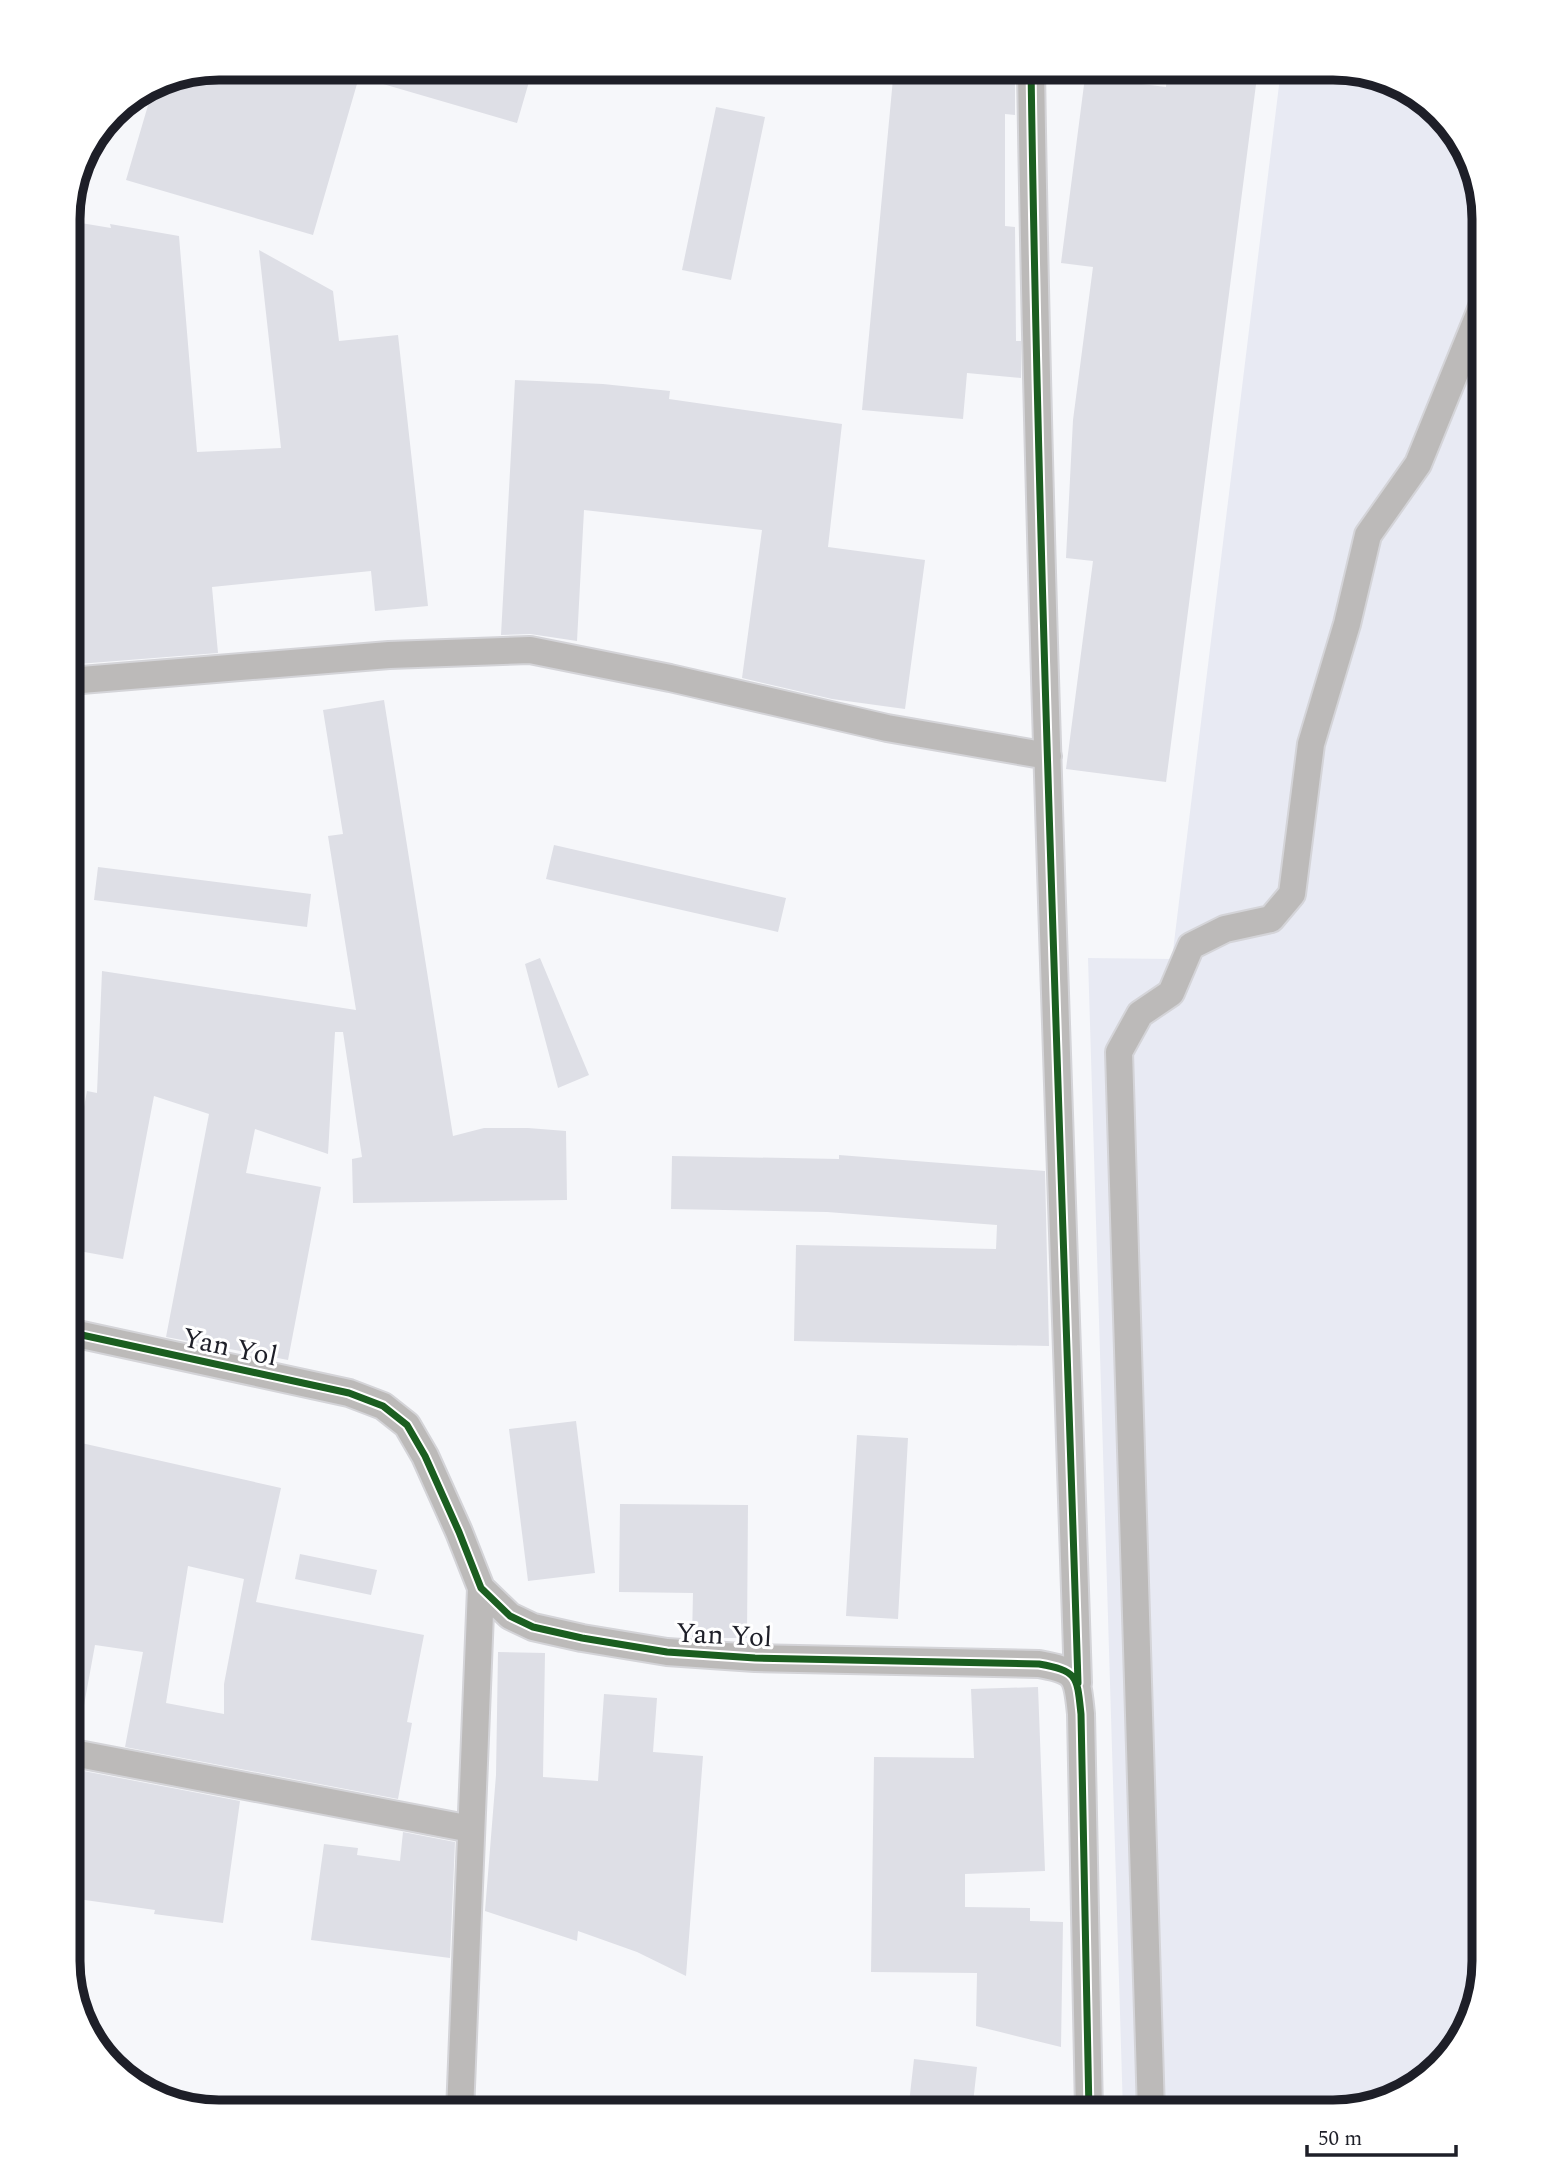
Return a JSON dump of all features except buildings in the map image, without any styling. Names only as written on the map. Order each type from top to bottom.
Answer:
[{"type":"street","points":[[1031,81],[1048,755],[1081,1714],[1089,2100]]},
{"type":"street","points":[[1151,2100],[1119,1052],[1140,1014],[1171,993],[1191,947],[1225,929],[1271,919],[1292,894],[1311,744],[1347,624],[1368,534],[1418,464],[1472,331]]},
{"type":"street","points":[[81,680],[389,655],[530,650],[670,678],[887,728],[1048,755]]},
{"type":"street","name":"Yan Yol","points":[[80,1335],[349,1393],[383,1406],[407,1425],[425,1456],[481,1588],[510,1615],[533,1627],[667,1652],[755,1658],[1039,1664],[1066,1669],[1078,1683]]},
{"type":"street","points":[[460,2099],[481,1588]]},
{"type":"street","points":[[80,1754],[471,1829]]},
{"type":"shaded area","points":[[1280,81],[1360,83],[1394,95],[1410,104],[1443,135],[1461,166],[1467,184],[1472,220],[1472,1960],[1467,1996],[1461,2014],[1443,2045],[1431,2059],[1402,2081],[1386,2089],[1351,2098],[1123,2100],[1088,958],[1172,959]]},
{"type":"cycle path","points":[[1031,81],[1045,674],[1078,1683]]},
{"type":"cycle path","points":[[80,1335],[349,1393],[383,1406],[407,1425],[425,1456],[481,1588],[510,1616],[533,1627],[667,1652],[755,1658],[1039,1664],[1068,1673],[1076,1683],[1081,1714],[1089,2100]]}]
